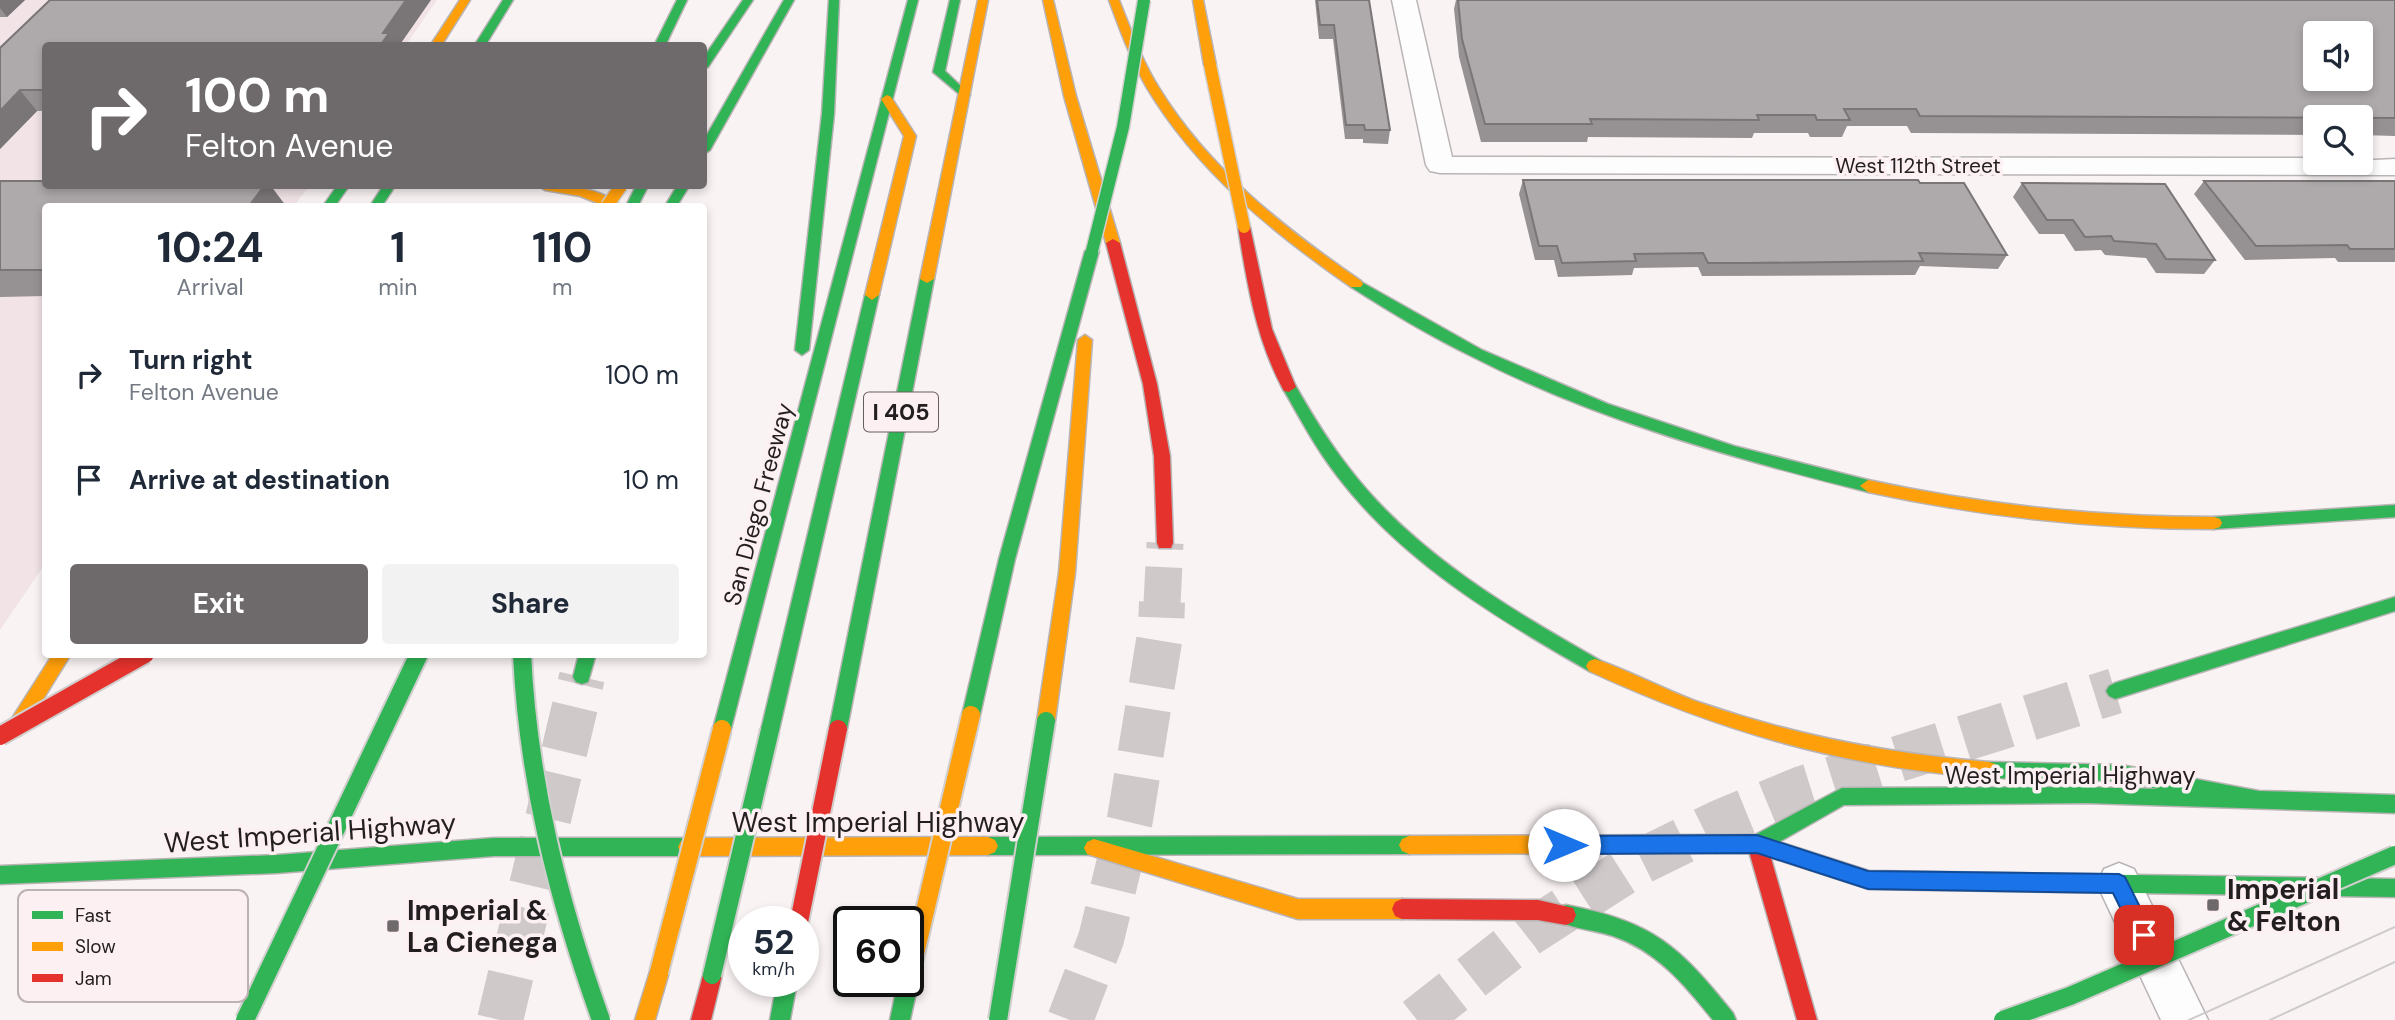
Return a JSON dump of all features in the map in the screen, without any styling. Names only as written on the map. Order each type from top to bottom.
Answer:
[{"type":"main road","points":[[438,42],[465,0]]},
{"type":"main road","points":[[482,42],[508,0]]},
{"type":"main road","points":[[661,42],[682,0]]},
{"type":"main road","points":[[707,46],[728,0]]},
{"type":"main road","points":[[707,61],[748,0]]},
{"type":"main road","points":[[707,145],[789,0]]},
{"type":"main road","points":[[786,487],[828,114],[834,0]]},
{"type":"main road","name":"San Diego Freeway","points":[[645,1020],[913,0]]},
{"type":"main road","points":[[955,0],[939,72],[964,95]]},
{"type":"main road","name":"I 405","points":[[802,906],[983,0]]},
{"type":"main road","points":[[1048,0],[1070,96],[1107,220],[1150,384],[1162,456],[1165,543]]},
{"type":"main road","points":[[1114,0],[1126,44],[1165,112],[1193,147],[1265,219],[1368,294],[1434,331],[1492,362],[1626,418],[1700,442],[1859,484],[1958,503],[2039,513],[2129,522],[2205,524],[2395,511]]},
{"type":"main road","points":[[900,1020],[1007,559],[1092,251],[1123,127],[1144,0]]},
{"type":"main road","points":[[1198,0],[1263,325],[1274,359],[1308,423],[1380,513],[1416,547],[1479,596],[1543,638],[1597,667],[1700,713],[1747,730],[1847,753],[1924,766],[2123,773],[2259,800]]},
{"type":"main road","points":[[701,1020],[910,136],[887,99]]},
{"type":"main road","points":[[561,189],[583,193],[608,203]]},
{"type":"main road","points":[[998,1020],[1067,573],[1092,251]]},
{"type":"main road","points":[[2115,691],[2395,604]]},
{"type":"main road","points":[[0,752],[60,658]]},
{"type":"main road","points":[[0,737],[138,658]]},
{"type":"main road","points":[[245,1020],[417,658]]},
{"type":"main road","points":[[522,658],[533,785],[549,866],[565,923],[601,1020]]},
{"type":"main road","points":[[582,677],[587,658]]},
{"type":"main road","name":"West Imperial Highway","points":[[1757,844],[1842,797],[2087,795],[2395,804]]},
{"type":"main road","points":[[1757,844],[1807,1020]]},
{"type":"main road","name":"West Imperial Highway","points":[[0,875],[277,864],[494,847],[1094,848],[1757,844],[1868,880],[2395,888]]},
{"type":"main road","points":[[1094,848],[1298,909],[1538,910],[1595,920],[1655,945],[1689,976],[1726,1020]]},
{"type":"main road","points":[[2003,1020],[2070,996],[2395,855]]},
{"type":"main road","points":[[780,1020],[784,997]]},
{"type":"street","name":"West 112th Street","points":[[1404,0],[1440,165],[2395,167]]},
{"type":"street","points":[[2119,884],[2185,1020]]},
{"type":"shaded area","points":[[0,0],[437,0],[408,42],[42,42],[42,189],[307,189],[296,203],[42,203],[42,568],[0,630]]},
{"type":"building","points":[[50,0],[406,0],[383,33],[389,33],[383,42],[42,42],[42,90],[20,90],[0,111],[0,48]]},
{"type":"building","points":[[1317,0],[1369,0],[1390,130],[1365,130],[1364,125],[1346,125],[1334,25],[1320,25]]},
{"type":"building","points":[[1458,0],[2395,0],[2395,118],[2373,118],[2373,105],[2303,105],[2303,118],[1920,116],[1916,109],[1844,109],[1850,120],[1817,120],[1815,115],[1757,115],[1759,120],[1590,119],[1592,124],[1485,124],[1462,39]]},
{"type":"building","points":[[1523,180],[1918,180],[1920,183],[1964,183],[2007,255],[1919,253],[1923,261],[1708,263],[1703,253],[1634,254],[1636,261],[1562,263],[1557,246],[1539,246]]},
{"type":"building","points":[[0,181],[42,181],[42,189],[262,189],[251,203],[42,203],[42,270],[0,270]]},
{"type":"building","points":[[2204,181],[2395,181],[2395,249],[2350,249],[2347,245],[2256,246]]},
{"type":"building","points":[[2022,183],[2165,184],[2215,260],[2166,259],[2156,244],[2114,241],[2111,236],[2085,237],[2073,220],[2047,220]]},
{"type":"tunnel","points":[[1162,604],[1165,543]]},
{"type":"tunnel","points":[[1070,1020],[1101,939],[1130,819],[1161,629],[1162,602]]},
{"type":"tunnel","points":[[500,1020],[582,677]]},
{"type":"tunnel","points":[[1417,1020],[1527,934],[1638,863],[1719,823],[1802,789],[2115,691]]},
{"type":"tram line","points":[[2189,1020],[2395,927]]},
{"type":"tram line","points":[[2270,1020],[2395,962]]},
{"type":"traffic: fast","points":[[482,42],[508,0]]},
{"type":"traffic: fast","points":[[661,42],[682,0]]},
{"type":"traffic: fast","points":[[707,61],[748,0]]},
{"type":"traffic: fast","points":[[707,145],[789,0]]},
{"type":"traffic: fast","points":[[802,350],[828,114],[834,0]]},
{"type":"traffic: fast","points":[[722,729],[913,0]]},
{"type":"traffic: fast","points":[[955,0],[939,72],[964,95]]},
{"type":"traffic: fast","points":[[1092,251],[1123,127],[1144,0]]},
{"type":"traffic: fast","points":[[331,203],[341,189]]},
{"type":"traffic: fast","points":[[378,203],[387,189]]},
{"type":"traffic: fast","points":[[634,203],[640,189]]},
{"type":"traffic: fast","points":[[673,203],[681,189]]},
{"type":"traffic: fast","points":[[971,715],[1007,559],[1092,251]]},
{"type":"traffic: fast","points":[[838,729],[927,279]]},
{"type":"traffic: fast","points":[[1356,284],[1415,321],[1476,353],[1603,408],[1734,451],[1868,486]]},
{"type":"traffic: fast","points":[[770,730],[872,295]]},
{"type":"traffic: fast","points":[[1289,387],[1318,438],[1345,475],[1408,540],[1479,595],[1595,666]]},
{"type":"traffic: fast","points":[[2214,523],[2395,511]]},
{"type":"traffic: fast","points":[[2115,691],[2395,604]]},
{"type":"traffic: fast","points":[[245,1020],[417,658]]},
{"type":"traffic: fast","points":[[522,658],[529,748],[546,840],[570,931],[601,1020]]},
{"type":"traffic: fast","points":[[582,677],[587,658]]},
{"type":"traffic: fast","points":[[998,1020],[1046,721]]},
{"type":"traffic: fast","points":[[712,975],[770,730]]},
{"type":"traffic: fast","points":[[1989,770],[2121,773],[2259,800]]},
{"type":"traffic: fast","points":[[1757,844],[1842,797],[2087,795],[2395,804]]},
{"type":"traffic: fast","points":[[1717,844],[1757,844],[1869,880],[2395,888]]},
{"type":"traffic: fast","points":[[988,846],[1409,845]]},
{"type":"traffic: fast","points":[[0,875],[277,864],[494,847],[688,847]]},
{"type":"traffic: fast","points":[[2003,1020],[2070,996],[2395,855]]},
{"type":"traffic: fast","points":[[1566,915],[1633,934],[1665,952],[1702,990],[1726,1020]]},
{"type":"traffic: fast","points":[[780,1020],[784,997]]},
{"type":"traffic: fast","points":[[900,1020],[905,997]]},
{"type":"traffic: slow","points":[[438,42],[465,0]]},
{"type":"traffic: slow","points":[[927,279],[983,0]]},
{"type":"traffic: slow","points":[[1048,0],[1070,96],[1113,243]]},
{"type":"traffic: slow","points":[[1114,0],[1131,45],[1153,87],[1179,126],[1210,163],[1279,228],[1356,284]]},
{"type":"traffic: slow","points":[[1198,0],[1210,65]]},
{"type":"traffic: slow","points":[[1210,65],[1244,227]]},
{"type":"traffic: slow","points":[[872,295],[910,136],[887,99]]},
{"type":"traffic: slow","points":[[561,189],[583,193],[608,203]]},
{"type":"traffic: slow","points":[[609,203],[619,189]]},
{"type":"traffic: slow","points":[[1046,721],[1067,573],[1085,340]]},
{"type":"traffic: slow","points":[[1868,486],[1953,503],[2040,515],[2127,522],[2214,523]]},
{"type":"traffic: slow","points":[[15,729],[60,658]]},
{"type":"traffic: slow","points":[[1595,666],[1689,706],[1787,738],[1887,760],[1989,770]]},
{"type":"traffic: slow","points":[[924,915],[971,715]]},
{"type":"traffic: slow","points":[[659,972],[722,729]]},
{"type":"traffic: slow","points":[[1409,845],[1717,844]]},
{"type":"traffic: slow","points":[[688,847],[988,846]]},
{"type":"traffic: slow","points":[[1094,848],[1298,909],[1402,909]]},
{"type":"traffic: slow","points":[[645,1020],[659,972]]},
{"type":"traffic: jam","points":[[1244,227],[1265,329],[1289,387]]},
{"type":"traffic: jam","points":[[1113,243],[1150,384],[1162,456],[1165,543]]},
{"type":"traffic: jam","points":[[0,736],[138,658]]},
{"type":"traffic: jam","points":[[802,906],[838,729]]},
{"type":"traffic: jam","points":[[1757,844],[1807,1020]]},
{"type":"traffic: jam","points":[[1402,909],[1538,910],[1566,915]]},
{"type":"traffic: jam","points":[[701,1020],[712,975]]},
{"type":"place","name":"Imperial & Felton","points":[[2213,905]]},
{"type":"place","name":"Imperial & La Cienega","points":[[393,926]]},
{"type":"route","points":[[1564,845],[1757,844],[1868,880],[2119,884],[2144,935]]}]
